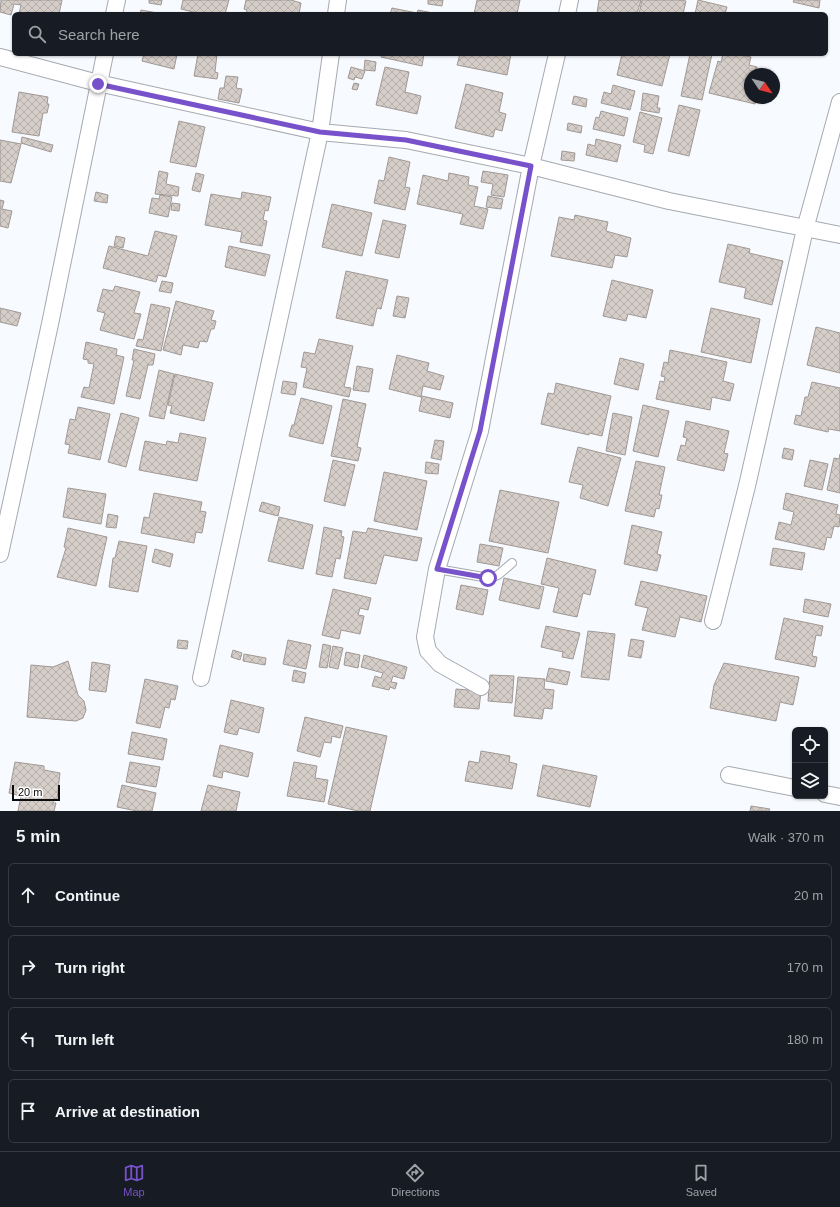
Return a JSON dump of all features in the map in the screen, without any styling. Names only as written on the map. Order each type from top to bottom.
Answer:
[{"type":"street","points":[[114,12],[117,0]]},
{"type":"street","points":[[336,12],[338,0]]},
{"type":"street","points":[[567,12],[570,0]]},
{"type":"street","points":[[0,554],[105,56]]},
{"type":"street","points":[[201,678],[320,132],[331,56]]},
{"type":"street","points":[[481,687],[440,664],[428,651],[425,637],[437,569],[480,431],[531,166],[557,56]]},
{"type":"street","points":[[0,57],[98,84],[320,132],[406,140],[531,166],[669,201],[840,235]]},
{"type":"street","points":[[713,621],[747,486],[805,229],[840,102]]},
{"type":"street","points":[[729,775],[792,787]]},
{"type":"street","points":[[828,795],[840,797]]},
{"type":"lane","points":[[437,569],[488,578],[498,575],[512,563]]},
{"type":"building","points":[[1,0],[62,0],[59,12],[19,12],[21,5],[14,4],[11,15],[0,12]]},
{"type":"building","points":[[149,0],[162,0],[161,5],[149,3]]},
{"type":"building","points":[[183,0],[229,0],[226,12],[193,12],[181,9]]},
{"type":"building","points":[[246,0],[291,0],[301,3],[299,12],[246,12],[247,10],[244,9]]},
{"type":"building","points":[[428,0],[443,0],[442,6],[428,4]]},
{"type":"building","points":[[477,0],[520,0],[517,12],[474,12]]},
{"type":"building","points":[[599,0],[641,0],[638,12],[597,12]]},
{"type":"building","points":[[642,0],[686,1],[683,12],[639,12]]},
{"type":"building","points":[[698,0],[727,7],[726,12],[695,12]]},
{"type":"building","points":[[794,0],[820,0],[819,8],[793,2]]},
{"type":"building","points":[[392,8],[412,12],[391,12]]},
{"type":"building","points":[[141,10],[152,12],[140,12]]},
{"type":"building","points":[[418,10],[428,12],[417,12]]},
{"type":"building","points":[[143,56],[177,56],[174,69],[142,61]]},
{"type":"building","points":[[198,56],[217,56],[215,72],[218,73],[217,79],[194,76]]},
{"type":"building","points":[[381,56],[424,56],[422,66]]},
{"type":"building","points":[[459,56],[511,56],[507,75],[457,65]]},
{"type":"building","points":[[622,56],[670,56],[662,86],[617,75]]},
{"type":"building","points":[[690,56],[712,56],[702,100],[681,96]]},
{"type":"building","points":[[722,56],[751,57],[749,65],[757,68],[744,68],[744,101],[709,93],[718,61],[721,62]]},
{"type":"building","points":[[365,60],[376,62],[375,71],[364,70]]},
{"type":"building","points":[[351,67],[365,71],[362,79],[355,77],[354,80],[348,78]]},
{"type":"building","points":[[385,67],[409,72],[405,92],[421,96],[417,114],[376,105]]},
{"type":"building","points":[[226,76],[238,77],[236,88],[242,89],[239,103],[218,99],[220,88],[224,88]]},
{"type":"building","points":[[354,83],[359,84],[357,90],[352,89]]},
{"type":"building","points":[[466,84],[503,93],[499,112],[506,114],[502,131],[495,129],[493,137],[455,128]]},
{"type":"building","points":[[613,85],[635,91],[630,110],[601,103],[604,92],[611,94]]},
{"type":"building","points":[[19,92],[48,97],[47,104],[49,104],[47,113],[43,113],[39,136],[12,132]]},
{"type":"building","points":[[643,93],[659,96],[657,108],[660,108],[659,113],[641,110]]},
{"type":"building","points":[[574,96],[587,99],[586,107],[572,104]]},
{"type":"building","points":[[679,105],[700,110],[689,156],[668,151]]},
{"type":"building","points":[[601,111],[628,118],[624,136],[593,129],[596,117],[599,118]]},
{"type":"building","points":[[640,112],[662,118],[653,154],[644,152],[645,145],[633,142]]},
{"type":"building","points":[[179,121],[205,127],[196,167],[170,162]]},
{"type":"building","points":[[568,123],[582,126],[581,133],[567,130]]},
{"type":"building","points":[[22,137],[53,145],[51,152],[21,143]]},
{"type":"building","points":[[596,139],[621,145],[617,162],[586,155],[588,144],[595,146]]},
{"type":"building","points":[[0,140],[21,144],[11,183],[0,181]]},
{"type":"building","points":[[562,151],[575,153],[574,161],[561,160]]},
{"type":"building","points":[[389,157],[410,162],[405,187],[410,188],[405,210],[374,203],[379,180],[384,181]]},
{"type":"building","points":[[159,171],[168,173],[166,184],[179,187],[178,196],[155,194]]},
{"type":"building","points":[[483,171],[508,175],[504,197],[491,195],[493,184],[481,182]]},
{"type":"building","points":[[196,173],[204,175],[200,192],[192,190]]},
{"type":"building","points":[[449,173],[469,177],[468,185],[478,187],[474,206],[488,209],[483,229],[460,224],[463,214],[417,204],[423,175],[448,181]]},
{"type":"building","points":[[96,192],[108,195],[107,203],[94,201]]},
{"type":"building","points":[[242,192],[271,197],[268,211],[265,210],[263,220],[267,221],[262,246],[240,242],[242,232],[205,225],[211,194],[241,199]]},
{"type":"building","points":[[160,195],[172,197],[168,217],[149,213],[152,198],[159,199]]},
{"type":"building","points":[[488,196],[503,199],[501,209],[486,207]]},
{"type":"building","points":[[0,200],[4,201],[2,209],[12,211],[8,228],[0,226]]},
{"type":"building","points":[[172,203],[180,204],[179,211],[171,210]]},
{"type":"building","points":[[332,204],[372,213],[362,256],[322,247]]},
{"type":"building","points":[[575,215],[608,222],[606,231],[631,238],[627,257],[615,255],[612,268],[551,256],[559,217],[574,220]]},
{"type":"building","points":[[383,220],[406,225],[399,258],[375,253]]},
{"type":"building","points":[[155,231],[177,236],[166,277],[158,275],[156,282],[103,268],[109,246],[148,256]]},
{"type":"building","points":[[116,236],[125,238],[123,248],[114,246]]},
{"type":"building","points":[[728,244],[750,249],[749,253],[783,261],[772,305],[744,298],[746,288],[719,282]]},
{"type":"building","points":[[229,246],[270,255],[265,276],[225,267]]},
{"type":"building","points":[[346,271],[388,280],[381,309],[377,308],[373,326],[336,318]]},
{"type":"building","points":[[612,280],[653,290],[646,318],[628,314],[626,321],[603,316]]},
{"type":"building","points":[[162,281],[173,283],[171,293],[159,291]]},
{"type":"building","points":[[115,286],[140,292],[134,313],[141,314],[134,339],[100,330],[105,313],[97,311],[103,289],[113,291]]},
{"type":"building","points":[[397,296],[409,298],[405,318],[393,316]]},
{"type":"building","points":[[176,301],[214,311],[211,320],[216,321],[214,329],[211,329],[207,342],[200,341],[198,348],[183,345],[181,355],[163,350]]},
{"type":"building","points":[[151,304],[170,308],[161,351],[136,346],[138,339],[143,340]]},
{"type":"building","points":[[0,308],[21,313],[17,326],[0,322]]},
{"type":"building","points":[[711,308],[760,319],[751,363],[701,352]]},
{"type":"building","points":[[816,327],[840,333],[840,373],[807,365]]},
{"type":"building","points":[[319,339],[353,346],[344,387],[351,388],[349,397],[303,387],[307,368],[301,367],[304,352],[315,354]]},
{"type":"building","points":[[86,342],[117,349],[116,355],[124,357],[114,404],[81,397],[84,387],[89,388],[94,364],[88,363],[88,360],[83,359]]},
{"type":"building","points":[[134,349],[155,354],[153,365],[148,365],[140,399],[126,396],[134,360],[132,360]]},
{"type":"building","points":[[670,350],[727,362],[723,381],[734,384],[730,401],[712,397],[710,410],[656,399],[660,381],[664,382],[665,377],[661,376],[664,362],[668,363]]},
{"type":"building","points":[[397,355],[429,363],[427,371],[444,376],[440,390],[423,386],[421,397],[389,389]]},
{"type":"building","points":[[620,358],[644,364],[638,390],[614,384]]},
{"type":"building","points":[[357,366],[373,369],[369,392],[353,390]]},
{"type":"building","points":[[159,370],[174,374],[164,419],[149,416]]},
{"type":"building","points":[[175,374],[213,383],[204,421],[170,413],[172,406],[168,405]]},
{"type":"building","points":[[283,381],[297,383],[295,395],[281,393]]},
{"type":"building","points":[[812,382],[840,388],[840,431],[829,429],[828,432],[794,424],[796,415],[801,416],[805,397],[808,397]]},
{"type":"building","points":[[556,383],[611,396],[602,436],[589,433],[589,435],[541,424],[548,393],[554,394]]},
{"type":"building","points":[[422,396],[453,403],[450,418],[419,411]]},
{"type":"building","points":[[301,398],[332,406],[323,444],[289,436],[292,425],[294,425]]},
{"type":"building","points":[[343,399],[366,404],[357,447],[361,448],[358,461],[331,456]]},
{"type":"building","points":[[643,405],[669,411],[658,457],[633,451]]},
{"type":"building","points":[[78,407],[110,414],[100,460],[68,453],[70,445],[65,444],[70,419],[75,420]]},
{"type":"building","points":[[121,413],[139,418],[126,467],[108,462]]},
{"type":"building","points":[[613,413],[632,417],[625,455],[606,451]]},
{"type":"building","points":[[686,421],[729,431],[724,453],[728,454],[724,471],[677,460],[681,445],[685,446],[687,438],[683,437]]},
{"type":"building","points":[[180,433],[206,438],[197,481],[139,470],[145,441],[166,445],[167,441],[178,443]]},
{"type":"building","points":[[435,440],[444,441],[441,460],[431,458]]},
{"type":"building","points":[[578,447],[621,458],[608,506],[580,498],[583,485],[569,482]]},
{"type":"building","points":[[784,448],[794,450],[792,460],[782,458]]},
{"type":"building","points":[[840,454],[840,493],[827,490],[834,458],[839,459]]},
{"type":"building","points":[[333,460],[355,465],[345,506],[324,501]]},
{"type":"building","points":[[810,460],[828,464],[822,490],[804,486]]},
{"type":"building","points":[[636,461],[665,467],[659,495],[662,495],[659,509],[656,508],[654,517],[625,511]]},
{"type":"building","points":[[426,462],[439,464],[438,474],[425,473]]},
{"type":"building","points":[[384,472],[427,481],[417,530],[374,521]]},
{"type":"building","points":[[68,488],[106,494],[101,524],[63,517]]},
{"type":"building","points":[[500,490],[559,502],[548,553],[489,541]]},
{"type":"building","points":[[154,493],[202,502],[200,511],[206,512],[202,533],[196,532],[194,543],[141,533],[144,517],[149,518]]},
{"type":"building","points":[[786,493],[838,505],[836,514],[840,515],[839,527],[834,526],[831,538],[827,537],[824,550],[775,539],[779,522],[791,525],[794,512],[783,509]]},
{"type":"building","points":[[262,502],[280,507],[278,516],[259,511]]},
{"type":"building","points":[[108,514],[118,516],[116,528],[106,527]]},
{"type":"building","points":[[279,517],[313,525],[303,569],[268,561]]},
{"type":"building","points":[[632,525],[662,532],[657,554],[661,555],[657,571],[624,564]]},
{"type":"building","points":[[324,527],[342,531],[341,536],[344,537],[340,559],[336,558],[332,577],[316,574]]},
{"type":"building","points":[[68,528],[107,537],[96,586],[57,577],[66,548],[64,547]]},
{"type":"building","points":[[368,528],[422,538],[417,561],[384,555],[376,584],[344,578],[353,531],[366,533]]},
{"type":"building","points":[[119,541],[147,546],[138,592],[109,587],[113,558],[115,558]]},
{"type":"building","points":[[480,544],[503,548],[499,566],[477,562]]},
{"type":"building","points":[[773,548],[805,553],[802,570],[770,565]]},
{"type":"building","points":[[155,549],[173,554],[170,567],[152,562]]},
{"type":"building","points":[[547,558],[596,570],[590,595],[583,593],[577,617],[553,612],[559,588],[541,584]]},
{"type":"building","points":[[504,578],[544,587],[539,609],[499,600]]},
{"type":"building","points":[[641,581],[707,596],[701,622],[680,617],[675,637],[642,630],[648,608],[635,605]]},
{"type":"building","points":[[461,585],[488,590],[483,615],[456,609]]},
{"type":"building","points":[[333,589],[371,598],[368,610],[360,608],[358,615],[364,616],[360,634],[341,630],[339,639],[322,635]]},
{"type":"building","points":[[805,599],[831,604],[828,617],[803,612]]},
{"type":"building","points":[[784,618],[823,626],[821,636],[816,635],[812,656],[817,657],[815,667],[775,659]]},
{"type":"building","points":[[546,626],[580,633],[573,659],[562,657],[563,652],[541,647]]},
{"type":"building","points":[[588,631],[615,634],[609,680],[581,677]]},
{"type":"building","points":[[631,639],[644,641],[641,658],[628,656]]},
{"type":"building","points":[[178,640],[188,641],[187,649],[177,648]]},
{"type":"building","points":[[288,640],[311,645],[306,669],[283,664]]},
{"type":"building","points":[[323,644],[331,646],[327,668],[319,667]]},
{"type":"building","points":[[333,646],[343,648],[338,669],[329,667]]},
{"type":"building","points":[[233,650],[242,653],[240,660],[231,657]]},
{"type":"building","points":[[346,652],[360,655],[358,668],[344,665]]},
{"type":"building","points":[[244,654],[266,658],[265,665],[243,661]]},
{"type":"building","points":[[364,655],[407,667],[404,679],[393,676],[391,682],[397,683],[395,689],[390,687],[389,690],[372,686],[375,676],[381,678],[383,673],[361,667]]},
{"type":"building","points":[[68,661],[78,695],[84,701],[86,710],[83,718],[76,721],[27,717],[31,665],[53,667]]},
{"type":"building","points":[[92,662],[110,665],[106,692],[89,690]]},
{"type":"building","points":[[724,663],[799,677],[793,705],[780,702],[776,721],[710,708],[714,685]]},
{"type":"building","points":[[549,668],[570,672],[567,685],[546,681]]},
{"type":"building","points":[[294,670],[306,673],[304,683],[292,681]]},
{"type":"building","points":[[490,675],[514,676],[512,703],[488,701]]},
{"type":"building","points":[[518,677],[545,679],[544,689],[554,690],[552,709],[544,708],[542,719],[514,716]]},
{"type":"building","points":[[145,679],[178,686],[175,700],[171,699],[169,708],[165,707],[160,728],[136,723]]},
{"type":"building","points":[[456,689],[481,691],[479,709],[454,707]]},
{"type":"building","points":[[231,700],[264,708],[259,733],[239,728],[237,735],[224,732]]},
{"type":"building","points":[[305,717],[343,726],[340,738],[332,736],[331,743],[324,742],[320,757],[297,751]]},
{"type":"building","points":[[346,727],[387,736],[370,811],[358,811],[328,804]]},
{"type":"building","points":[[132,732],[167,739],[163,760],[128,754]]},
{"type":"building","points":[[220,745],[253,753],[248,777],[223,771],[222,778],[213,776]]},
{"type":"building","points":[[481,751],[510,756],[509,762],[517,764],[512,789],[465,781],[469,761],[479,763]]},
{"type":"building","points":[[15,762],[44,766],[44,770],[60,773],[57,799],[54,798],[53,803],[56,803],[54,811],[18,811],[21,796],[9,793]]},
{"type":"building","points":[[130,762],[160,767],[156,787],[126,782]]},
{"type":"building","points":[[294,762],[317,766],[315,778],[328,780],[324,802],[287,796]]},
{"type":"building","points":[[543,765],[597,776],[590,807],[537,796]]},
{"type":"building","points":[[122,785],[156,793],[152,811],[137,811],[117,807]]},
{"type":"building","points":[[208,785],[240,792],[236,811],[201,811]]},
{"type":"building","points":[[751,806],[770,809],[769,811],[750,811]]},
{"type":"route","points":[[98,84],[320,132],[406,140],[531,166],[480,431],[437,569],[488,578]]}]
